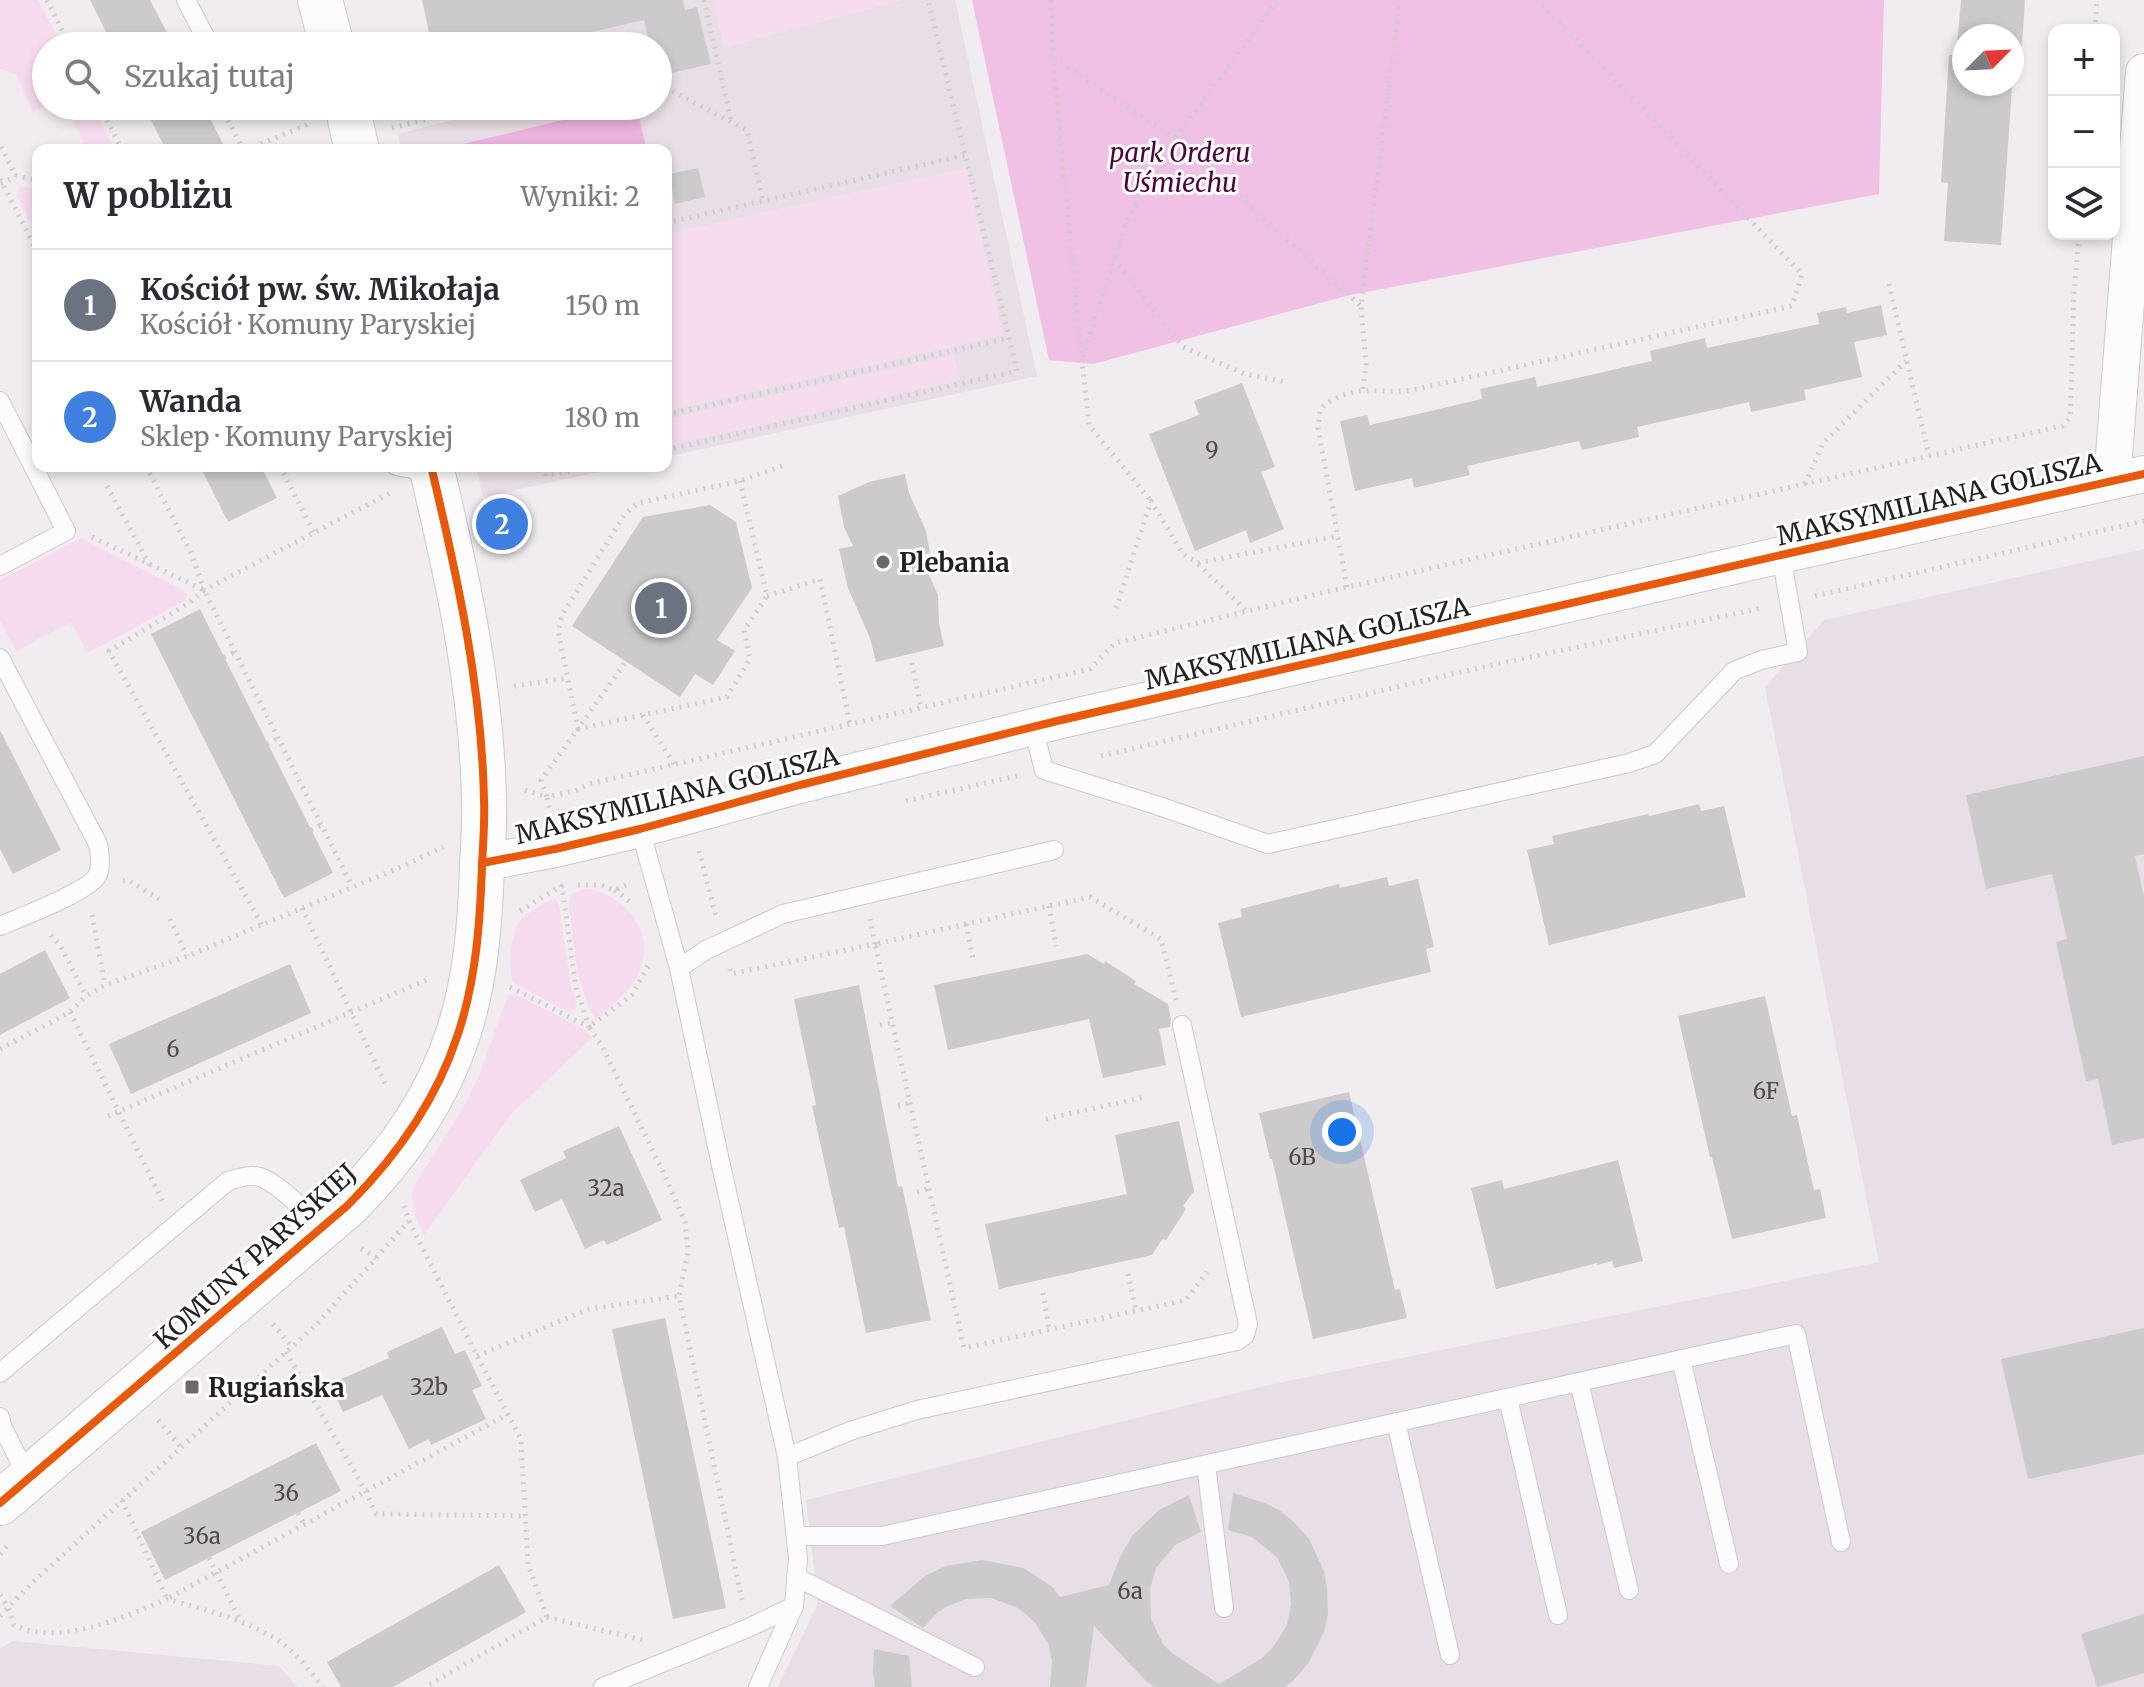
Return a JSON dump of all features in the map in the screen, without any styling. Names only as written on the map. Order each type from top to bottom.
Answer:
[{"type":"street","points":[[320,0],[328,32]]},
{"type":"street","points":[[2128,477],[2144,72]]},
{"type":"street","points":[[343,120],[372,140]]},
{"type":"street","name":"KOMUNY PARYSKIEJ","points":[[14,1491],[323,1227],[369,1183],[421,1114],[447,1062],[458,1034],[472,975],[481,914],[465,854],[484,800],[478,716],[463,612],[414,473]]},
{"type":"street","name":"MAKSYMILIANA GOLISZA","points":[[465,854],[555,849],[1033,727],[2128,477]]},
{"type":"lane","points":[[186,0],[203,32]]},
{"type":"lane","points":[[0,401],[32,464]]},
{"type":"lane","points":[[0,566],[66,531],[36,472]]},
{"type":"lane","points":[[1033,727],[1044,770],[1268,844],[1629,763],[1655,754],[1734,671],[1761,660],[1798,652],[1781,555]]},
{"type":"lane","points":[[0,658],[98,844],[100,860],[98,874],[86,887],[0,926]]},
{"type":"lane","points":[[640,829],[679,968],[787,1457],[798,1558],[794,1606],[758,1687]]},
{"type":"lane","points":[[679,968],[706,950],[783,914],[1054,850]]},
{"type":"lane","points":[[787,1457],[850,1431],[917,1410],[1237,1341],[1245,1335],[1248,1324],[1182,1025]]},
{"type":"lane","points":[[0,1373],[228,1181],[244,1176],[260,1177],[323,1227]]},
{"type":"lane","points":[[796,1536],[882,1536],[1796,1334],[1841,1542]]},
{"type":"lane","points":[[1681,1359],[1729,1564]]},
{"type":"lane","points":[[1579,1382],[1629,1590]]},
{"type":"lane","points":[[1508,1398],[1558,1615]]},
{"type":"lane","points":[[0,1417],[14,1491]]},
{"type":"lane","points":[[1396,1422],[1450,1655]]},
{"type":"lane","points":[[1206,1465],[1224,1608]]},
{"type":"lane","points":[[796,1577],[975,1667]]},
{"type":"lane","points":[[603,1687],[794,1606]]},
{"type":"path","points":[[47,0],[63,32]]},
{"type":"path","points":[[704,0],[731,122]]},
{"type":"path","points":[[672,449],[1017,371],[928,0]]},
{"type":"path","points":[[1051,0],[1053,57],[1089,425],[1151,501],[1183,554],[1198,563],[1246,611]]},
{"type":"path","points":[[1082,362],[1127,220],[1175,139],[1278,0]]},
{"type":"path","points":[[1363,389],[1366,364],[1361,306],[1400,0]]},
{"type":"path","points":[[1347,587],[1318,428],[1320,409],[1333,398],[1363,389],[1412,390],[1792,306],[1802,274],[1538,0]]},
{"type":"path","points":[[2095,24],[2097,0]]},
{"type":"path","points":[[1053,57],[1175,139],[1361,306]]},
{"type":"path","points":[[672,91],[747,130],[763,201]]},
{"type":"path","points":[[107,120],[119,144]]},
{"type":"path","points":[[229,120],[242,144]]},
{"type":"path","points":[[259,144],[316,120]]},
{"type":"path","points":[[372,140],[431,120]]},
{"type":"path","points":[[1,147],[16,176]]},
{"type":"path","points":[[672,222],[966,155]]},
{"type":"path","points":[[32,179],[16,176],[1,182],[32,241]]},
{"type":"path","points":[[629,657],[541,780],[547,797],[575,791],[589,784],[1090,669],[1115,643],[1347,587],[2062,426],[2070,418],[2078,240]]},
{"type":"path","points":[[1114,259],[1183,347],[1245,374],[1286,382]]},
{"type":"path","points":[[1889,284],[1929,456]]},
{"type":"path","points":[[672,414],[1009,338]]},
{"type":"path","points":[[1805,484],[1823,443],[1907,361]]},
{"type":"path","points":[[578,729],[558,631],[562,615],[625,514],[638,503],[740,481],[782,466]]},
{"type":"path","points":[[149,472],[192,555],[204,590],[352,886]]},
{"type":"path","points":[[283,472],[314,533]]},
{"type":"path","points":[[545,472],[546,476],[564,472]]},
{"type":"path","points":[[262,925],[109,651],[189,603],[204,590],[314,533],[414,473]]},
{"type":"path","points":[[740,481],[767,596]]},
{"type":"path","points":[[107,486],[150,566]]},
{"type":"path","points":[[1116,608],[1151,501]]},
{"type":"path","points":[[906,801],[1474,669],[2144,521]]},
{"type":"path","points":[[86,534],[204,590]]},
{"type":"path","points":[[1198,563],[1338,536]]},
{"type":"path","points":[[578,729],[727,697],[750,659],[744,630],[767,596],[820,579],[850,724]]},
{"type":"path","points":[[224,657],[235,652]]},
{"type":"path","points":[[912,663],[921,708]]},
{"type":"path","points":[[512,687],[568,678]]},
{"type":"path","points":[[643,715],[674,764]]},
{"type":"path","points":[[267,744],[278,738]]},
{"type":"path","points":[[311,830],[321,825]]},
{"type":"path","points":[[615,890],[652,874],[673,859],[712,847]]},
{"type":"path","points":[[0,1049],[70,1012],[86,996],[105,985],[187,956],[403,866],[465,854]]},
{"type":"path","points":[[589,1027],[576,988],[562,886],[601,885],[615,890],[637,911]]},
{"type":"path","points":[[86,887],[105,985]]},
{"type":"path","points":[[1182,1025],[1161,939],[1090,897],[875,944],[964,1348],[1186,1300],[1229,1240]]},
{"type":"path","points":[[1049,906],[1056,946]]},
{"type":"path","points":[[302,908],[391,1097]]},
{"type":"path","points":[[32,912],[61,947],[86,996]]},
{"type":"path","points":[[170,919],[187,956]]},
{"type":"path","points":[[966,924],[974,963]]},
{"type":"path","points":[[589,1027],[632,995],[647,970],[649,956]]},
{"type":"path","points":[[510,986],[595,1033],[685,1222],[688,1252],[679,1296],[748,1628]]},
{"type":"path","points":[[70,1012],[174,1225]]},
{"type":"path","points":[[108,1116],[343,1015]]},
{"type":"path","points":[[880,1025],[892,1023]]},
{"type":"path","points":[[1046,1119],[1145,1097]]},
{"type":"path","points":[[898,1106],[910,1103]]},
{"type":"path","points":[[917,1192],[928,1189]]},
{"type":"path","points":[[0,1616],[180,1446],[316,1325],[409,1221],[521,1439],[528,1565],[547,1617]]},
{"type":"path","points":[[1128,1274],[1136,1311]]},
{"type":"path","points":[[1043,1293],[1049,1329]]},
{"type":"path","points":[[477,1356],[589,1309],[679,1296]]},
{"type":"path","points":[[273,1324],[292,1347]]},
{"type":"path","points":[[286,1352],[376,1514],[525,1516]]},
{"type":"path","points":[[0,1595],[14,1625],[25,1631],[70,1631],[121,1618],[167,1599],[508,1414]]},
{"type":"path","points":[[155,1417],[180,1446]]},
{"type":"path","points":[[122,1500],[167,1599],[240,1621],[281,1642],[323,1687]]},
{"type":"path","points":[[298,1513],[305,1525]]},
{"type":"path","points":[[209,1558],[240,1621]]},
{"type":"path","points":[[425,1687],[547,1617],[649,1642]]},
{"type":"shaded area","points":[[0,0],[38,0],[55,32],[32,32],[32,110],[16,74],[0,69]]},
{"type":"shaded area","points":[[422,0],[955,0],[1037,376],[672,456],[672,144],[400,144],[398,134],[452,120],[672,120],[672,32],[429,32]]},
{"type":"shaded area","points":[[713,0],[904,0],[724,48]]},
{"type":"shaded area","points":[[73,120],[99,120],[112,144],[85,143]]},
{"type":"shaded area","points":[[563,120],[640,120],[646,144],[463,144]]},
{"type":"shaded area","points":[[966,168],[1003,335],[672,410],[672,233]]},
{"type":"shaded area","points":[[20,186],[32,188],[32,226],[17,196]]},
{"type":"shaded area","points":[[954,355],[960,380],[672,445],[672,418]]},
{"type":"shaded area","points":[[477,472],[599,472],[483,497]]},
{"type":"shaded area","points":[[81,538],[183,590],[186,600],[88,653],[71,622],[16,651],[0,620],[0,580]]},
{"type":"shaded area","points":[[2144,549],[2144,1687],[778,1687],[818,1603],[806,1500],[1273,1384],[1879,1262],[1765,687],[1824,620]]},
{"type":"shaded area","points":[[587,889],[615,899],[626,909],[641,932],[644,946],[643,960],[634,982],[596,1020],[580,979],[569,905],[572,893]]},
{"type":"shaded area","points":[[555,898],[559,904],[571,987],[577,1003],[574,1010],[568,1012],[514,983],[510,970],[515,932],[521,919]]},
{"type":"shaded area","points":[[515,994],[585,1030],[592,1038],[512,1113],[424,1235],[412,1205],[414,1186],[478,1079],[508,995]]},
{"type":"shaded area","points":[[12,1641],[279,1666],[297,1687],[0,1687],[0,1649]]},
{"type":"green space","name":"park Orderu Uśmiechu","points":[[972,0],[1884,0],[1879,194],[1350,295],[1093,364],[1049,360]]},
{"type":"building","points":[[90,0],[150,0],[167,32],[106,32]]},
{"type":"building","points":[[422,0],[683,0],[685,10],[697,7],[711,64],[672,73],[672,32],[647,32],[644,20],[591,32],[429,32]]},
{"type":"building","points":[[1961,0],[2025,0],[2023,24],[1959,24]]},
{"type":"building","points":[[1949,55],[1952,55],[1952,96],[2011,96],[2001,245],[1944,241],[1948,183],[1941,182]]},
{"type":"building","points":[[151,120],[211,120],[223,144],[163,144]]},
{"type":"building","points":[[698,168],[705,197],[675,204],[672,173]]},
{"type":"building","points":[[1881,305],[1887,335],[1854,342],[1862,377],[1804,390],[1806,400],[1751,412],[1749,402],[1637,427],[1639,437],[1582,450],[1579,441],[1467,466],[1470,475],[1414,488],[1412,478],[1355,491],[1340,421],[1367,415],[1370,425],[1482,399],[1480,389],[1535,377],[1537,387],[1652,361],[1650,351],[1705,338],[1707,348],[1819,324],[1817,313],[1846,307],[1847,313]]},
{"type":"building","points":[[1242,383],[1275,467],[1261,472],[1284,529],[1250,543],[1246,530],[1195,551],[1149,434],[1199,415],[1194,401]]},
{"type":"building","points":[[203,472],[264,472],[277,498],[228,522]]},
{"type":"building","name":"Plebania","points":[[905,474],[909,493],[926,531],[930,553],[920,555],[938,595],[944,646],[876,662],[870,638],[848,588],[839,549],[853,546],[844,527],[838,496],[869,482]]},
{"type":"building","points":[[710,505],[736,522],[752,588],[717,640],[735,651],[713,685],[695,674],[680,697],[572,626],[643,517]]},
{"type":"building","points":[[200,609],[333,873],[284,898],[151,634]]},
{"type":"building","points":[[0,730],[61,850],[13,874],[0,849]]},
{"type":"building","points":[[2144,756],[2144,854],[2135,856],[2144,897],[2144,1138],[2112,1145],[2098,1079],[2086,1081],[2056,942],[2067,939],[2052,874],[1986,889],[1966,795]]},
{"type":"building","points":[[1699,804],[1701,811],[1724,806],[1746,897],[1549,945],[1527,850],[1554,844],[1552,836]]},
{"type":"building","points":[[1387,877],[1389,886],[1418,879],[1434,947],[1426,949],[1431,972],[1241,1017],[1218,923],[1242,917],[1240,909],[1339,884],[1340,888]]},
{"type":"building","points":[[45,950],[70,998],[0,1035],[0,974]]},
{"type":"building","points":[[1087,954],[1104,964],[1105,961],[1136,981],[1134,984],[1168,1004],[1170,1027],[1159,1029],[1166,1065],[1103,1078],[1089,1019],[948,1050],[934,985]]},
{"type":"building","points":[[290,964],[311,1013],[131,1094],[109,1044]]},
{"type":"building","points":[[859,985],[898,1187],[902,1186],[931,1320],[866,1333],[844,1227],[839,1228],[812,1106],[816,1105],[794,999]]},
{"type":"building","points":[[1765,996],[1792,1116],[1797,1115],[1814,1190],[1820,1189],[1826,1218],[1732,1239],[1678,1016]]},
{"type":"building","points":[[1349,1092],[1395,1290],[1400,1289],[1407,1318],[1313,1339],[1259,1113]]},
{"type":"building","points":[[1179,1121],[1194,1191],[1166,1240],[1162,1239],[1152,1255],[999,1289],[985,1224],[1127,1194],[1115,1135]]},
{"type":"building","points":[[619,1126],[662,1220],[607,1245],[604,1240],[585,1249],[562,1199],[535,1212],[520,1180],[566,1158],[563,1151]]},
{"type":"building","points":[[1618,1160],[1643,1261],[1614,1268],[1612,1261],[1597,1263],[1496,1289],[1471,1188],[1502,1180],[1504,1189]]},
{"type":"building","points":[[665,1318],[726,1608],[673,1619],[612,1329]]},
{"type":"building","points":[[442,1327],[455,1354],[465,1350],[482,1386],[472,1390],[486,1419],[431,1445],[429,1439],[409,1449],[382,1395],[343,1412],[330,1384],[389,1358],[387,1352]]},
{"type":"building","points":[[2144,1328],[2144,1454],[2028,1479],[2001,1359]]},
{"type":"building","points":[[316,1443],[341,1491],[165,1580],[141,1532]]},
{"type":"building","points":[[1233,1493],[1265,1503],[1293,1521],[1309,1539],[1324,1571],[1328,1614],[1324,1632],[1309,1662],[1285,1687],[1154,1687],[1094,1626],[1086,1687],[1050,1687],[1052,1661],[1048,1643],[1035,1623],[1016,1607],[991,1598],[966,1599],[945,1607],[923,1628],[890,1606],[925,1576],[946,1566],[982,1560],[1023,1568],[1051,1586],[1060,1597],[1109,1585],[1132,1536],[1159,1510],[1189,1495],[1201,1532],[1175,1545],[1156,1568],[1150,1589],[1151,1619],[1163,1644],[1172,1653],[1219,1684],[1261,1659],[1274,1646],[1287,1625],[1291,1604],[1289,1582],[1277,1557],[1252,1537],[1228,1530]]},
{"type":"building","points":[[499,1565],[526,1612],[393,1687],[341,1687],[327,1662]]},
{"type":"building","points":[[2144,1614],[2144,1673],[2097,1687],[2081,1634]]},
{"type":"building","points":[[874,1649],[909,1656],[912,1687],[875,1687]]},
{"type":"cycle path","points":[[0,1503],[348,1205],[366,1187],[413,1126],[449,1058],[464,1014],[476,951],[484,800],[473,674],[459,590],[432,472]]},
{"type":"cycle path","points":[[482,863],[640,829],[800,785],[1057,721],[2144,474]]},
{"type":"place","name":"Wanda","points":[[502,524]]},
{"type":"place","name":"Plebania","points":[[883,562]]},
{"type":"place","name":"Kościół pw. św. Mikołaja","points":[[661,608]]},
{"type":"place","name":"Rugiańska","points":[[192,1387]]}]
